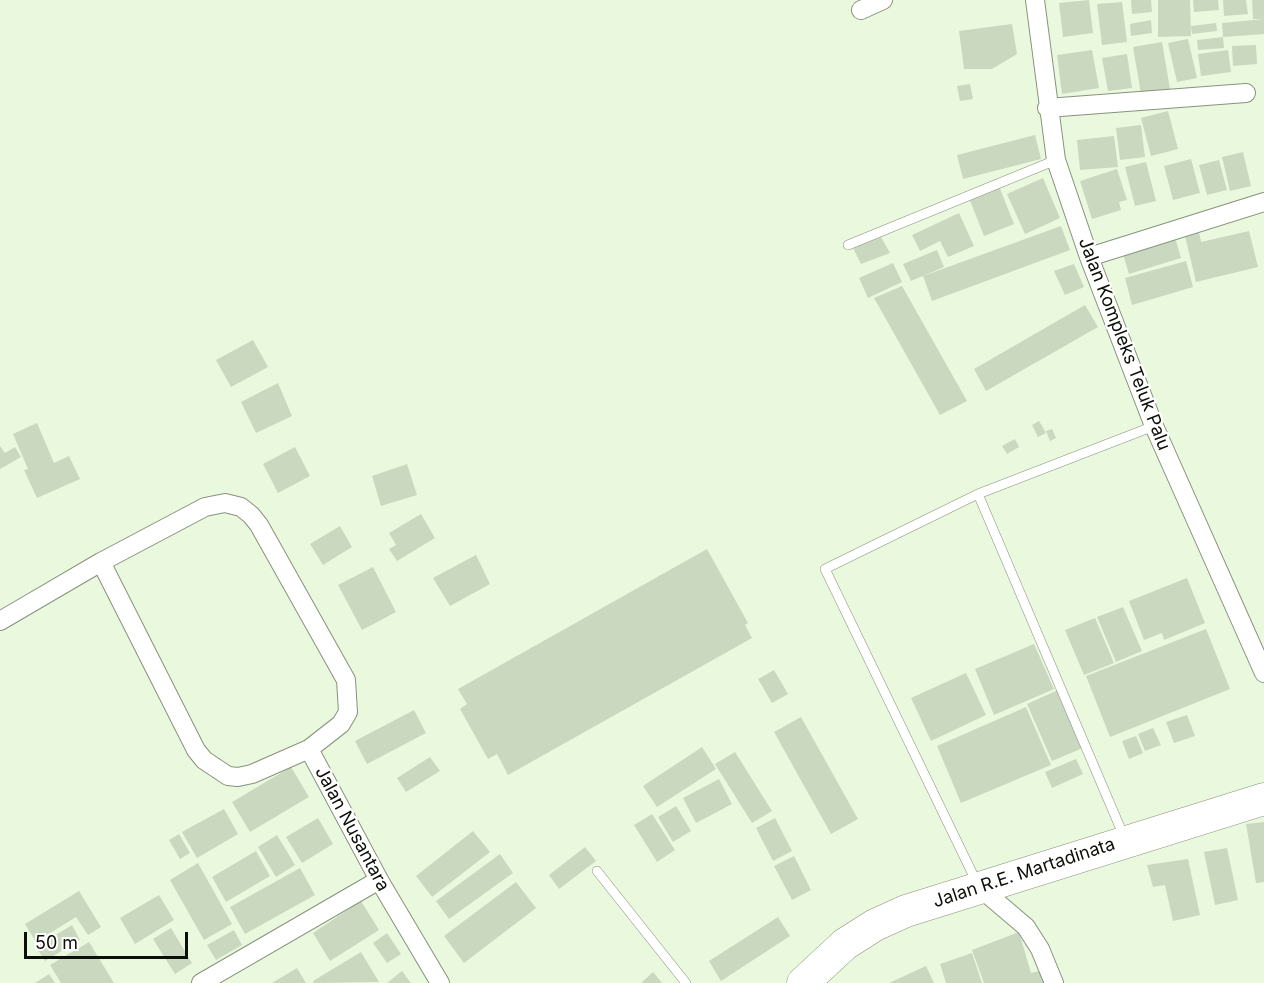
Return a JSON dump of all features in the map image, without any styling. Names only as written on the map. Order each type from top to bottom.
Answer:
[{"type":"highway","name":"Jalan R.E. Martadinata","points":[[802,983],[845,944],[875,925],[906,911],[1264,798]]},
{"type":"street","points":[[861,10],[883,0]]},
{"type":"street","name":"Jalan Kompleks Teluk Palu","points":[[1035,0],[1047,108],[1056,160],[1089,257],[1154,426],[1264,674]]},
{"type":"street","points":[[1047,108],[1246,93]]},
{"type":"street","points":[[1089,257],[1264,202]]},
{"type":"street","points":[[0,621],[101,562],[206,507],[225,503],[241,507],[251,515],[346,680],[348,712],[341,724],[309,749]]},
{"type":"street","name":"Jalan Nusantara","points":[[101,562],[196,750],[204,760],[228,776],[238,777],[252,774],[309,749],[379,880],[440,983]]},
{"type":"street","points":[[201,983],[379,880]]},
{"type":"street","points":[[979,887],[1026,927],[1040,949],[1054,983]]},
{"type":"lane","points":[[848,245],[1056,160]]},
{"type":"lane","points":[[979,887],[825,569],[978,494],[1154,426]]},
{"type":"lane","points":[[978,494],[1126,841]]},
{"type":"lane","points":[[597,871],[686,983]]},
{"type":"building","points":[[1089,0],[1093,33],[1063,37],[1059,3]]},
{"type":"building","points":[[1131,0],[1151,0],[1152,12],[1132,14]]},
{"type":"building","points":[[1158,0],[1190,0],[1191,36],[1158,37]]},
{"type":"building","points":[[1193,0],[1218,0],[1219,10],[1194,12]]},
{"type":"building","points":[[1223,0],[1246,0],[1248,14],[1224,16]]},
{"type":"building","points":[[1252,0],[1264,0],[1264,19],[1253,19]]},
{"type":"building","points":[[1122,2],[1127,42],[1102,45],[1097,4]]},
{"type":"building","points":[[1264,19],[1264,34],[1223,37],[1222,23]]},
{"type":"building","points":[[1151,20],[1152,33],[1131,36],[1130,24]]},
{"type":"building","points":[[1216,23],[1217,31],[1192,34],[1191,26]]},
{"type":"building","points":[[1012,24],[1017,54],[992,69],[964,69],[959,31]]},
{"type":"building","points":[[1223,37],[1224,48],[1198,50],[1197,40]]},
{"type":"building","points":[[1188,39],[1197,78],[1177,82],[1168,43]]},
{"type":"building","points":[[1162,42],[1170,89],[1141,94],[1133,47]]},
{"type":"building","points":[[1256,45],[1257,64],[1233,66],[1232,46]]},
{"type":"building","points":[[1092,50],[1099,88],[1062,94],[1057,55]]},
{"type":"building","points":[[1228,50],[1231,72],[1201,76],[1198,54]]},
{"type":"building","points":[[1127,54],[1132,88],[1108,91],[1102,58]]},
{"type":"building","points":[[970,84],[973,99],[960,101],[957,86]]},
{"type":"building","points":[[1168,111],[1178,149],[1151,156],[1141,118]]},
{"type":"building","points":[[1141,125],[1145,157],[1120,160],[1116,128]]},
{"type":"building","points":[[1035,135],[1041,159],[963,179],[957,155]]},
{"type":"building","points":[[1114,136],[1118,167],[1080,170],[1077,140]]},
{"type":"building","points":[[1243,152],[1251,186],[1230,191],[1222,157]]},
{"type":"building","points":[[1191,159],[1200,193],[1173,200],[1164,166]]},
{"type":"building","points":[[1219,160],[1227,190],[1207,195],[1199,165]]},
{"type":"building","points":[[1146,162],[1156,201],[1135,206],[1125,167]]},
{"type":"building","points":[[1117,169],[1127,200],[1119,202],[1121,210],[1092,219],[1080,181]]},
{"type":"building","points":[[1043,178],[1060,218],[1025,234],[1007,194]]},
{"type":"building","points":[[999,186],[1014,224],[984,236],[969,198]]},
{"type":"building","points":[[959,213],[974,246],[948,257],[940,241],[920,251],[912,235]]},
{"type":"building","points":[[1061,226],[1070,250],[932,301],[923,276]]},
{"type":"building","points":[[1249,231],[1258,267],[1196,282],[1185,236],[1199,232],[1201,242]]},
{"type":"building","points":[[1174,234],[1181,258],[1129,274],[1122,251]]},
{"type":"building","points":[[881,237],[890,253],[861,264],[853,248]]},
{"type":"building","points":[[937,250],[944,267],[911,281],[903,264]]},
{"type":"building","points":[[1186,261],[1193,287],[1132,305],[1125,278]]},
{"type":"building","points":[[893,263],[902,282],[868,298],[859,278]]},
{"type":"building","points":[[1074,264],[1084,287],[1065,295],[1054,271]]},
{"type":"building","points":[[902,286],[967,401],[940,415],[874,298]]},
{"type":"building","points":[[1085,305],[1098,327],[986,391],[974,369]]},
{"type":"building","points":[[253,340],[268,367],[231,387],[216,360]]},
{"type":"building","points":[[278,383],[292,416],[256,433],[241,402]]},
{"type":"building","points":[[1039,421],[1046,433],[1038,437],[1032,425]]},
{"type":"building","points":[[37,423],[54,463],[69,456],[80,479],[37,498],[24,470],[28,469],[13,434]]},
{"type":"building","points":[[1052,429],[1056,438],[1050,441],[1046,431]]},
{"type":"building","points":[[1015,439],[1019,447],[1007,454],[1002,446]]},
{"type":"building","points":[[0,446],[5,453],[15,447],[21,457],[0,469]]},
{"type":"building","points":[[295,447],[310,476],[278,493],[263,464]]},
{"type":"building","points":[[407,464],[417,495],[381,506],[372,476]]},
{"type":"building","points":[[421,514],[435,538],[397,561],[389,549],[396,545],[389,533]]},
{"type":"building","points":[[340,526],[352,547],[323,565],[310,544]]},
{"type":"building","points":[[707,549],[748,623],[745,625],[752,638],[508,775],[497,754],[488,759],[460,709],[467,704],[458,689]]},
{"type":"building","points":[[476,555],[490,584],[450,606],[433,578]]},
{"type":"building","points":[[373,567],[396,612],[362,630],[338,585]]},
{"type":"building","points":[[1187,578],[1205,623],[1164,640],[1162,633],[1144,640],[1129,601]]},
{"type":"building","points":[[1123,607],[1142,651],[1116,662],[1097,617]]},
{"type":"building","points":[[1095,618],[1114,663],[1084,675],[1065,630]]},
{"type":"building","points":[[1206,629],[1230,689],[1110,737],[1086,676]]},
{"type":"building","points":[[1034,644],[1054,689],[994,715],[975,669]]},
{"type":"building","points":[[774,670],[788,694],[772,703],[758,679]]},
{"type":"building","points":[[966,673],[986,715],[931,741],[911,698]]},
{"type":"building","points":[[1058,690],[1083,748],[1052,761],[1027,704]]},
{"type":"building","points":[[1026,707],[1051,765],[961,803],[937,746]]},
{"type":"building","points":[[414,710],[426,733],[367,764],[355,741]]},
{"type":"building","points":[[1187,715],[1195,736],[1174,743],[1166,722]]},
{"type":"building","points":[[801,717],[858,819],[831,834],[774,732]]},
{"type":"building","points":[[1153,728],[1161,745],[1145,751],[1138,734]]},
{"type":"building","points":[[1136,736],[1143,753],[1129,759],[1122,741]]},
{"type":"building","points":[[702,747],[716,769],[657,807],[643,786]]},
{"type":"building","points":[[735,752],[772,811],[752,823],[715,764]]},
{"type":"building","points":[[430,757],[440,771],[406,792],[397,778]]},
{"type":"building","points":[[1076,759],[1083,774],[1052,788],[1045,772]]},
{"type":"building","points":[[291,767],[309,797],[250,832],[232,802]]},
{"type":"building","points":[[719,779],[732,804],[696,823],[683,798]]},
{"type":"building","points":[[676,806],[691,831],[673,842],[658,817]]},
{"type":"building","points":[[224,809],[238,834],[197,858],[182,832]]},
{"type":"building","points":[[652,814],[675,850],[657,862],[634,825]]},
{"type":"building","points":[[318,818],[333,844],[302,863],[286,837]]},
{"type":"building","points":[[775,818],[792,851],[773,861],[756,828]]},
{"type":"building","points":[[1264,822],[1264,882],[1256,883],[1246,824]]},
{"type":"building","points":[[473,831],[490,852],[432,897],[416,876]]},
{"type":"building","points":[[179,834],[190,853],[180,859],[169,840]]},
{"type":"building","points":[[277,835],[295,865],[276,877],[258,847]]},
{"type":"building","points":[[585,847],[596,861],[559,889],[549,875]]},
{"type":"building","points":[[1227,848],[1238,900],[1215,905],[1204,852]]},
{"type":"building","points":[[256,851],[270,876],[226,902],[212,877]]},
{"type":"building","points":[[500,854],[513,873],[449,919],[436,901]]},
{"type":"building","points":[[794,856],[811,890],[792,900],[774,866]]},
{"type":"building","points":[[1188,859],[1200,915],[1173,921],[1165,885],[1153,887],[1147,865]]},
{"type":"building","points":[[198,863],[232,924],[204,940],[170,880]]},
{"type":"building","points":[[300,868],[315,895],[245,934],[230,907]]},
{"type":"building","points":[[516,882],[536,908],[464,963],[444,936]]},
{"type":"building","points":[[79,891],[101,927],[88,935],[76,917],[36,942],[25,924]]},
{"type":"building","points":[[159,895],[174,920],[135,944],[120,918]]},
{"type":"building","points":[[361,901],[379,930],[330,961],[313,933]]},
{"type":"building","points":[[778,917],[790,936],[721,981],[709,961]]},
{"type":"building","points":[[72,925],[80,940],[45,961],[36,947]]},
{"type":"building","points":[[171,928],[192,963],[175,974],[153,939]]},
{"type":"building","points":[[234,930],[242,945],[216,960],[207,945]]},
{"type":"building","points":[[1019,932],[1031,973],[1040,971],[1045,983],[984,983],[972,950]]},
{"type":"building","points":[[387,933],[401,954],[387,963],[373,943]]},
{"type":"building","points":[[89,942],[114,983],[61,983],[50,965]]},
{"type":"building","points":[[361,952],[379,982],[314,983],[313,981]]},
{"type":"building","points":[[972,953],[982,983],[946,983],[940,964]]},
{"type":"building","points":[[926,966],[934,983],[889,983]]},
{"type":"building","points":[[297,968],[306,983],[272,983]]},
{"type":"building","points":[[402,971],[411,983],[387,983]]},
{"type":"building","points":[[653,972],[662,983],[641,983]]},
{"type":"building","points":[[49,974],[55,983],[35,983]]}]
